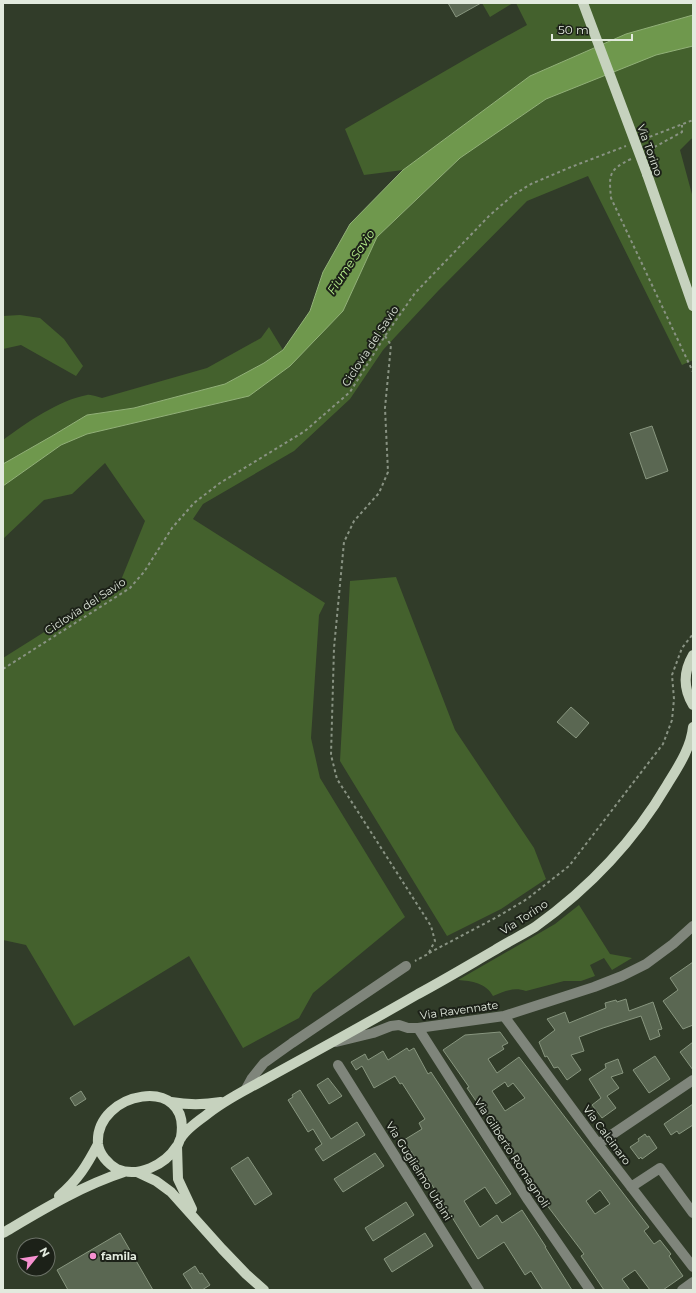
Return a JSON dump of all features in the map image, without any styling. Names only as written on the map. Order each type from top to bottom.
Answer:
[{"type":"main road","name":"Via Torino","points":[[583,3],[647,174],[693,306]]},
{"type":"main road","points":[[693,655],[685,673],[687,695],[693,705],[693,711]]},
{"type":"main road","name":"Via Torino","points":[[330,1043],[435,985],[533,928],[561,907],[587,884],[619,852],[652,810],[684,757],[693,727]]},
{"type":"main road","name":"Via Torino","points":[[684,757],[693,748]]},
{"type":"main road","name":"Via Ravennate","points":[[179,1142],[203,1117],[223,1102],[330,1043]]},
{"type":"main road","points":[[45,1208],[71,1186],[77,1178],[98,1144],[100,1130],[106,1118],[127,1100],[138,1096],[149,1095],[171,1102],[181,1117],[183,1127],[179,1142],[178,1179],[199,1223]]},
{"type":"main road","name":"Via Ravennate","points":[[171,1102],[186,1105],[200,1105],[223,1102]]},
{"type":"main road","points":[[3,1233],[45,1208],[87,1186],[124,1172],[136,1172],[152,1168],[159,1163],[179,1142]]},
{"type":"main road","points":[[98,1144],[106,1161],[113,1167],[124,1172]]},
{"type":"main road","points":[[136,1172],[156,1181],[171,1192],[246,1274],[264,1290]]},
{"type":"street","name":"Via Ravennate","points":[[330,1043],[373,1033],[391,1026],[399,1025],[408,1028],[418,1028],[504,1016],[622,976],[646,964],[673,944],[693,926]]},
{"type":"street","points":[[246,1089],[252,1078],[264,1063],[406,966]]},
{"type":"street","name":"Via Calcinaro","points":[[504,1016],[598,1144],[693,1267]]},
{"type":"street","name":"Via Gilberto Romagnoli","points":[[418,1028],[528,1200],[590,1290]]},
{"type":"street","name":"Via Guglielmo Urbini","points":[[338,1065],[479,1290]]},
{"type":"street","points":[[598,1144],[693,1080]]},
{"type":"street","points":[[631,1187],[660,1168],[693,1213]]},
{"type":"street","points":[[682,1290],[693,1282]]},
{"type":"path","points":[[637,142],[693,120]]},
{"type":"path","points":[[648,150],[682,132],[682,125]]},
{"type":"path","name":"Ciclovia del Savio","points":[[3,668],[130,588],[144,572],[172,528],[194,503],[220,483],[305,431],[350,392],[385,336],[415,293],[489,216],[513,195],[531,184],[630,144]]},
{"type":"path","points":[[634,157],[620,164],[614,170],[609,179],[611,198],[693,372]]},
{"type":"path","points":[[385,336],[391,345],[385,408],[388,472],[379,493],[354,522],[344,542],[334,648],[332,755],[338,779],[431,926],[435,940],[428,954]]},
{"type":"path","points":[[406,966],[528,899],[569,866],[663,744],[672,720],[674,699],[672,675],[682,648],[693,634]]},
{"type":"shaded area","points":[[482,3],[513,3],[490,17]]},
{"type":"shaded area","points":[[516,3],[693,3],[693,15],[626,34],[530,76],[403,170],[364,175],[345,129],[527,25]]},
{"type":"shaded area","points":[[693,46],[693,138],[680,150],[693,198],[693,360],[682,365],[588,176],[527,201],[438,291],[383,350],[350,399],[294,451],[203,504],[193,519],[325,603],[319,615],[311,738],[320,778],[405,917],[313,993],[299,1018],[243,1048],[189,956],[74,1026],[26,945],[3,940],[3,658],[119,585],[145,521],[105,463],[72,494],[44,500],[3,539],[3,486],[61,445],[87,434],[249,396],[343,311],[377,237],[460,158],[546,99],[656,54]]},
{"type":"shaded area","points":[[20,315],[40,318],[64,339],[83,366],[76,376],[21,345],[3,349],[3,316]]},
{"type":"shaded area","points":[[269,327],[283,350],[264,363],[225,384],[134,408],[87,415],[3,464],[3,440],[54,407],[76,398],[92,395],[102,398],[207,368],[261,338]]},
{"type":"shaded area","points":[[396,577],[455,730],[534,848],[546,879],[501,909],[447,936],[340,761],[350,581]]},
{"type":"shaded area","points":[[579,905],[610,954],[632,958],[612,970],[604,958],[590,965],[595,976],[581,981],[564,981],[526,991],[517,989],[509,990],[493,996],[483,985],[458,980],[555,924]]},
{"type":"water","name":"Fiume Savio","points":[[693,15],[693,46],[656,55],[546,99],[460,158],[377,237],[343,311],[290,366],[249,396],[87,434],[61,445],[3,486],[3,464],[87,415],[134,408],[225,384],[264,363],[283,350],[310,311],[323,272],[350,224],[403,170],[530,76],[626,34]]},
{"type":"building","points":[[448,3],[481,3],[456,17]]},
{"type":"building","points":[[652,426],[668,471],[646,479],[630,433]]},
{"type":"building","points":[[571,707],[589,723],[576,738],[557,722]]},
{"type":"building","points":[[693,962],[693,1025],[683,1029],[663,1001],[678,990],[670,978]]},
{"type":"building","points":[[626,999],[629,1011],[653,1002],[662,1029],[658,1030],[660,1036],[650,1040],[641,1016],[579,1037],[584,1051],[571,1055],[581,1070],[567,1080],[558,1067],[554,1068],[547,1056],[545,1057],[539,1042],[555,1030],[547,1019],[565,1012],[569,1023],[606,1008],[605,1003],[616,1000],[617,1002]]},
{"type":"building","points":[[500,1032],[508,1043],[502,1046],[504,1049],[488,1059],[497,1073],[519,1057],[649,1227],[644,1231],[654,1244],[660,1240],[671,1254],[669,1256],[683,1276],[663,1290],[650,1290],[635,1270],[622,1279],[630,1290],[604,1290],[581,1256],[584,1254],[546,1204],[547,1203],[477,1100],[476,1101],[467,1088],[469,1087],[443,1050],[465,1035]],"holes":[[[505,1082],[508,1087],[513,1083],[525,1098],[505,1111],[492,1091]],[[600,1190],[610,1204],[595,1214],[586,1201]]]},
{"type":"building","points":[[693,1042],[693,1070],[680,1052]]},
{"type":"building","points":[[407,1048],[409,1051],[414,1048],[428,1074],[431,1072],[511,1194],[496,1204],[485,1187],[464,1201],[480,1227],[497,1215],[502,1223],[522,1210],[572,1290],[543,1290],[531,1271],[525,1275],[504,1242],[478,1259],[404,1140],[422,1129],[419,1123],[425,1119],[402,1083],[400,1084],[395,1076],[374,1088],[362,1066],[356,1070],[351,1062],[365,1054],[368,1060],[383,1051],[388,1060]]},
{"type":"building","points":[[655,1056],[670,1079],[649,1093],[633,1070]]},
{"type":"building","points":[[618,1059],[623,1073],[611,1077],[619,1088],[607,1096],[616,1108],[602,1118],[592,1105],[601,1098],[589,1079],[606,1068],[605,1064]]},
{"type":"building","points":[[328,1078],[342,1096],[329,1104],[317,1085]]},
{"type":"building","points":[[300,1090],[331,1139],[357,1122],[365,1135],[323,1161],[315,1149],[322,1144],[313,1129],[308,1132],[288,1100],[293,1097],[292,1095]]},
{"type":"building","points":[[81,1091],[86,1099],[75,1106],[70,1098]]},
{"type":"building","points":[[693,1104],[693,1125],[679,1134],[677,1131],[671,1135],[664,1124]]},
{"type":"building","points":[[645,1134],[647,1137],[649,1136],[657,1148],[642,1159],[641,1157],[639,1159],[630,1147],[639,1141],[638,1139]]},
{"type":"building","points":[[375,1153],[384,1166],[343,1192],[334,1179]]},
{"type":"building","points":[[248,1157],[272,1194],[255,1205],[231,1168]]},
{"type":"building","points":[[406,1202],[414,1215],[373,1241],[365,1228]]},
{"type":"building","points":[[120,1233],[153,1290],[68,1290],[57,1270]]},
{"type":"building","points":[[425,1233],[433,1246],[392,1272],[384,1259]]},
{"type":"building","points":[[195,1266],[210,1285],[202,1290],[193,1290],[183,1274]]},
{"type":"place","name":"famila","points":[[93,1256]]}]
